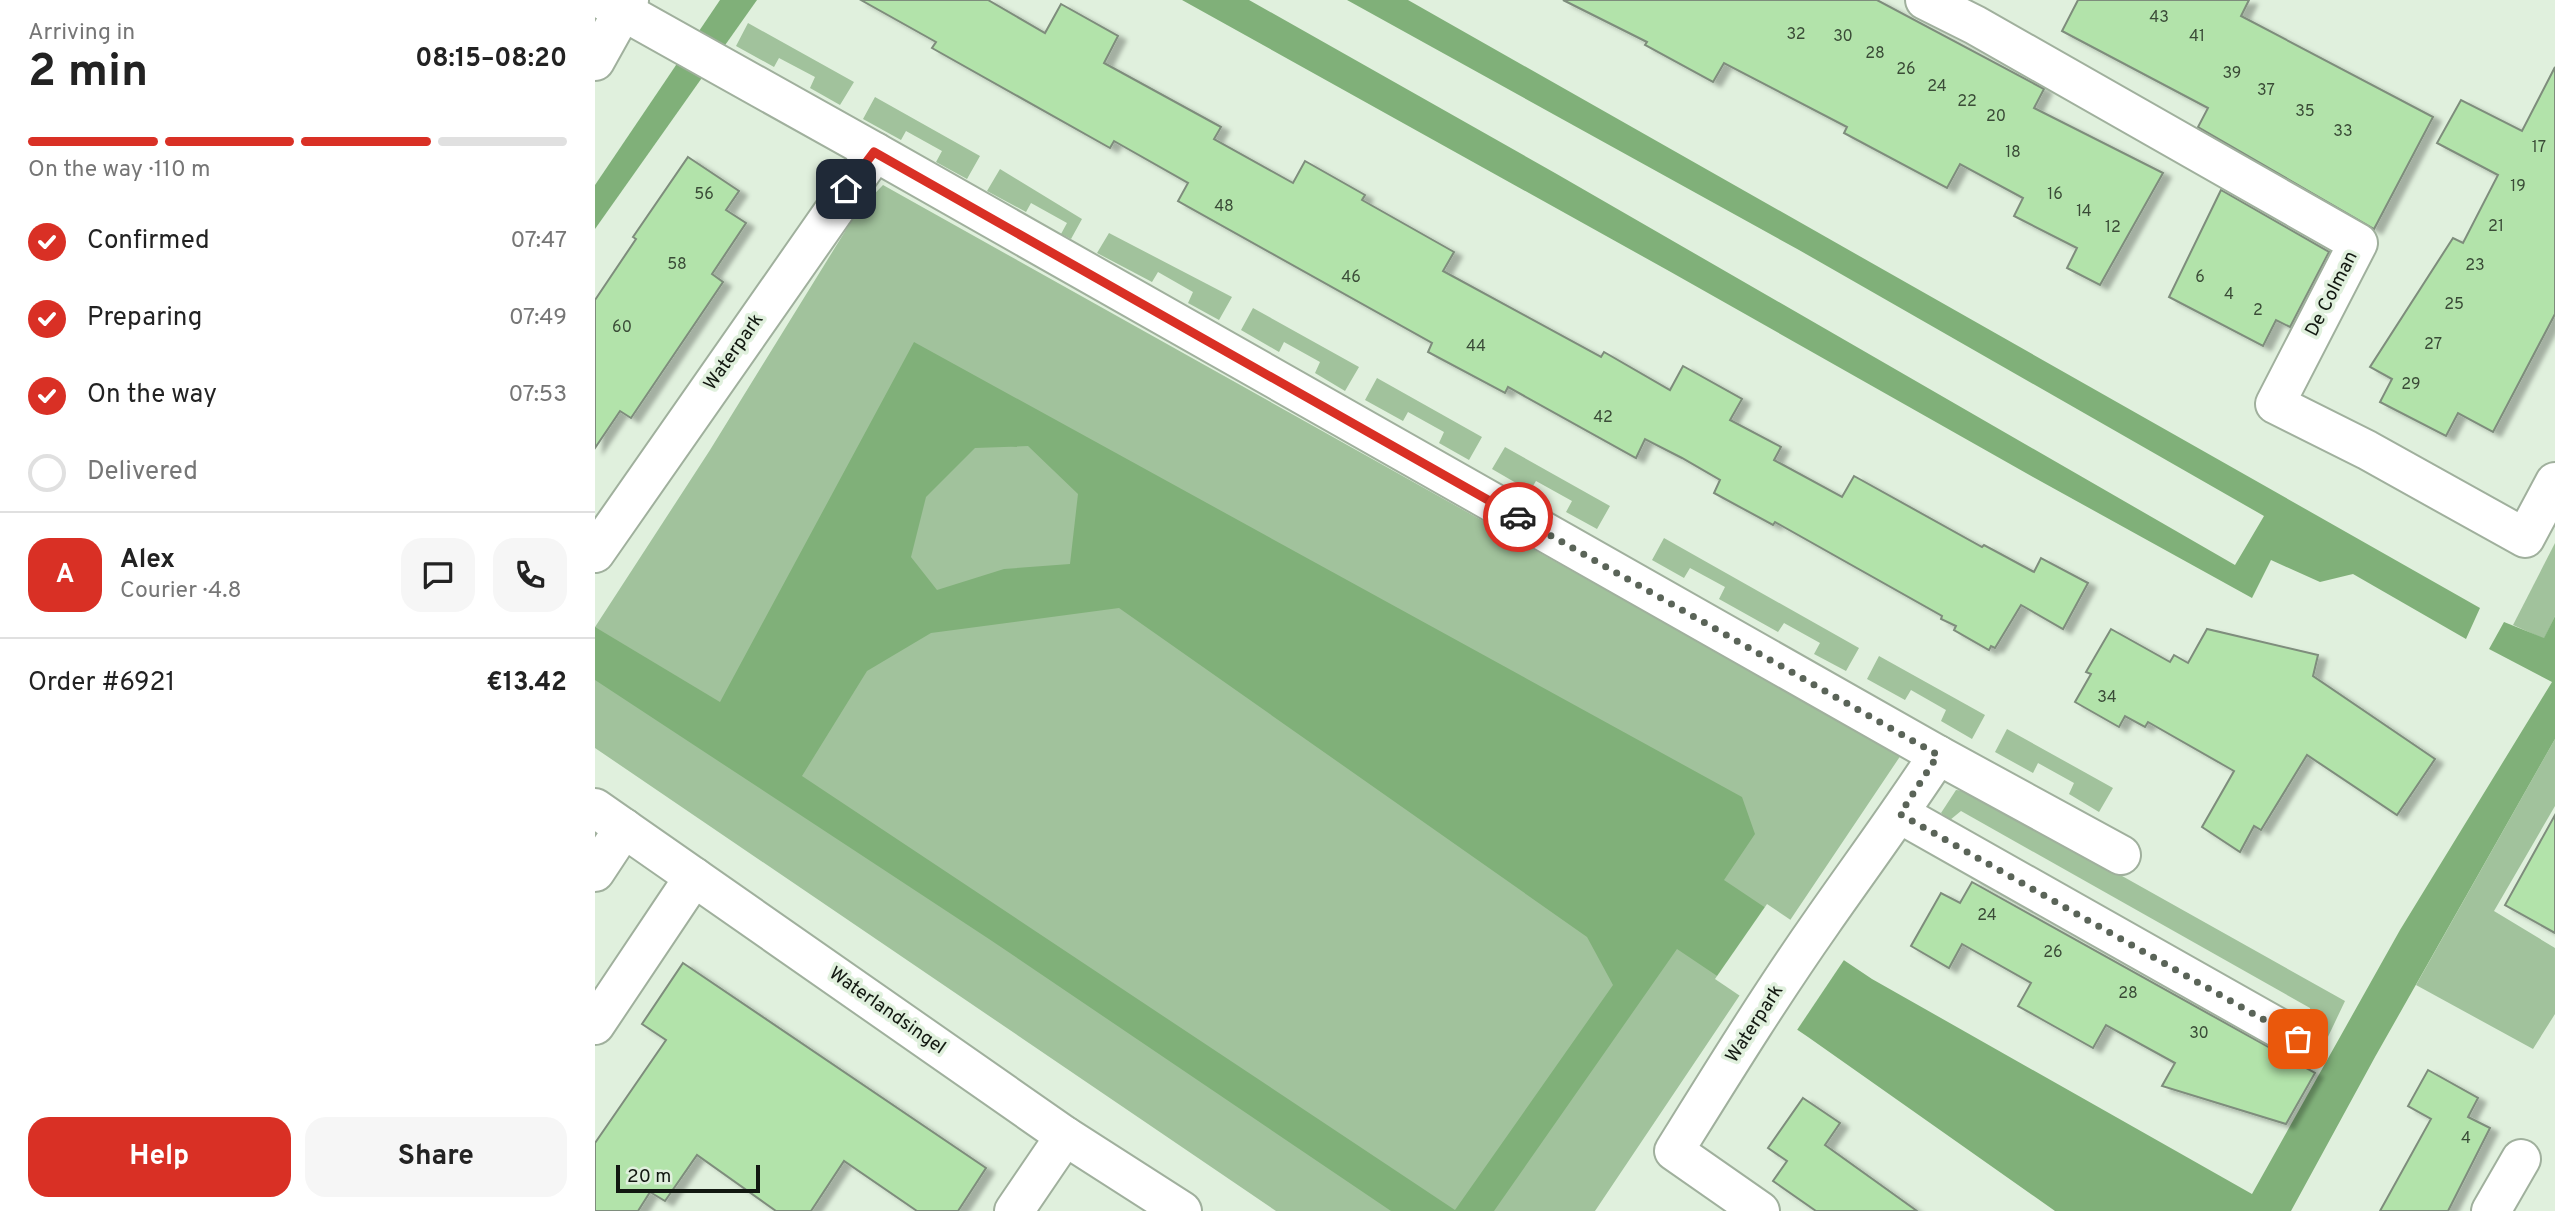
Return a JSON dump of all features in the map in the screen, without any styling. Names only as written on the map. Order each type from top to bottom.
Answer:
[{"type":"street","name":"De Colman","points":[[1924,0],[1981,13],[2358,243],[2276,404],[2367,450],[2525,538],[2555,482]]},
{"type":"street","points":[[595,61],[618,4],[739,77],[1938,755],[2121,855]]},
{"type":"street","name":"Waterpark","points":[[595,553],[874,152]]},
{"type":"street","name":"Waterpark","points":[[1759,1211],[1674,1151],[1745,1036],[1938,755]]},
{"type":"street","points":[[1900,814],[2298,1039]]},
{"type":"street","points":[[595,872],[610,818]]},
{"type":"street","name":"Waterlandsingel","points":[[610,818],[1065,1136],[1182,1211]]},
{"type":"street","points":[[595,1025],[694,877]]},
{"type":"street","points":[[1014,1211],[1065,1136]]},
{"type":"street","points":[[2491,1211],[2521,1159]]},
{"type":"shaded area","points":[[720,0],[757,0],[595,229],[595,185]]},
{"type":"shaded area","points":[[1182,0],[1249,0],[2235,565],[2264,516],[1799,250],[1347,0],[1408,0],[2480,608],[2466,639],[2353,574],[2320,582],[2271,560],[2252,598]]},
{"type":"shaded area","points":[[748,23],[854,82],[840,105],[810,88],[815,77],[779,58],[774,67],[736,46]]},
{"type":"shaded area","points":[[875,97],[980,156],[967,179],[936,162],[942,151],[906,131],[901,140],[863,119]]},
{"type":"shaded area","points":[[1000,169],[1082,219],[1071,239],[1061,234],[1067,223],[1031,203],[1026,212],[987,191]]},
{"type":"shaded area","points":[[883,185],[1901,755],[1595,1211],[1276,1211],[595,748],[595,627],[710,450],[857,212]]},
{"type":"shaded area","points":[[1109,233],[1232,297],[1219,320],[1188,303],[1193,292],[1158,272],[1152,282],[1097,253]]},
{"type":"shaded area","points":[[1253,308],[1359,367],[1345,391],[1315,373],[1320,362],[1284,342],[1279,352],[1241,330]]},
{"type":"shaded area","points":[[914,342],[1742,797],[1755,834],[1724,880],[1872,979],[2252,1194],[2400,930],[2552,682],[2489,649],[2504,622],[2544,638],[2555,616],[2555,739],[2291,1211],[2055,1211],[1808,1037],[1677,949],[1494,1211],[1391,1211],[989,939],[595,680],[595,627],[720,702]],"holes":[[[1028,446],[1078,494],[1070,564],[1004,569],[937,590],[911,557],[926,497],[975,448]],[[1119,608],[1587,937],[1613,985],[1455,1210],[802,776],[867,671],[931,633]]]},
{"type":"shaded area","points":[[1377,378],[1482,437],[1469,460],[1439,443],[1444,432],[1408,412],[1403,421],[1365,400]]},
{"type":"shaded area","points":[[1505,447],[1610,506],[1597,529],[1566,512],[1572,501],[1536,481],[1530,491],[1492,469]]},
{"type":"shaded area","points":[[1664,538],[1859,648],[1846,671],[1814,654],[1820,643],[1784,623],[1778,632],[1719,599],[1725,587],[1690,568],[1684,578],[1652,560]]},
{"type":"shaded area","points":[[2555,543],[2555,616],[2544,639],[2513,625]]},
{"type":"shaded area","points":[[1879,656],[1985,715],[1972,739],[1941,721],[1946,710],[1911,690],[1905,700],[1867,679]]},
{"type":"shaded area","points":[[2007,729],[2113,788],[2099,812],[2069,794],[2074,783],[2038,763],[2033,773],[1995,752]]},
{"type":"shaded area","points":[[2555,739],[2555,806],[2494,911],[2555,948],[2555,1014],[2533,1049],[2416,985]]},
{"type":"shaded area","points":[[1956,790],[1972,792],[2345,1001],[2326,1041],[2313,1032],[2310,1008],[1961,811],[1950,820],[1941,813]]},
{"type":"pier","points":[[1767,904],[1846,957],[1795,1033],[1715,979]]},
{"type":"building","points":[[861,0],[988,0],[1045,33],[1061,4],[1118,36],[1104,63],[1221,127],[1214,139],[1293,183],[1305,161],[1365,195],[1362,200],[1454,252],[1443,271],[1601,357],[1604,352],[1670,390],[1683,366],[1742,399],[1730,420],[1781,447],[1774,460],[1842,497],[1854,476],[1982,547],[1984,545],[2034,572],[2041,558],[2088,583],[2063,629],[2021,605],[1995,648],[1991,646],[1989,650],[1954,630],[1956,626],[1941,619],[1942,616],[1775,522],[1773,525],[1714,493],[1720,480],[1682,458],[1645,439],[1636,458],[1508,387],[1505,393],[1428,352],[1432,343],[1178,201],[1188,183],[1114,141],[1110,148],[932,48],[936,42]]},
{"type":"building","points":[[1563,0],[1877,0],[2044,89],[2034,108],[2163,173],[2100,285],[2067,268],[2077,248],[2014,216],[2023,198],[1960,164],[1947,188],[1844,133],[1847,127],[1724,63],[1713,82],[1645,45],[1647,42]]},
{"type":"building","points":[[2078,0],[2249,0],[2241,16],[2433,117],[2374,229],[2198,127],[2208,108],[2062,31]]},
{"type":"building","points":[[2555,67],[2555,314],[2493,432],[2458,413],[2446,436],[2380,402],[2392,379],[2370,367],[2453,238],[2463,243],[2498,175],[2437,143],[2461,100],[2522,131]]},
{"type":"building","points":[[688,157],[739,191],[726,210],[746,223],[712,274],[723,282],[631,418],[620,411],[595,448],[595,300],[636,239],[633,237]]},
{"type":"building","points":[[2221,190],[2329,252],[2290,327],[2276,320],[2263,346],[2169,297]]},
{"type":"building","points":[[2111,629],[2170,662],[2174,655],[2188,663],[2207,629],[2318,655],[2313,676],[2435,759],[2397,815],[2307,755],[2261,830],[2254,826],[2240,852],[2202,827],[2234,771],[2148,722],[2145,727],[2125,716],[2119,727],[2075,702],[2091,674],[2086,672]]},
{"type":"building","points":[[2555,815],[2555,933],[2505,905]]},
{"type":"building","points":[[1972,882],[2315,1073],[2286,1124],[2162,1086],[2175,1063],[2106,1025],[2093,1048],[2018,1006],[2031,983],[1962,944],[1949,968],[1911,946],[1941,893],[1960,903]]},
{"type":"building","points":[[683,963],[986,1168],[958,1211],[917,1211],[844,1161],[811,1211],[776,1211],[697,1155],[665,1201],[650,1192],[638,1211],[595,1211],[595,1143],[666,1040],[642,1024]]},
{"type":"building","points":[[2428,1070],[2478,1098],[2468,1117],[2490,1128],[2448,1211],[2380,1211],[2431,1119],[2408,1106]]},
{"type":"building","points":[[1803,1098],[1840,1123],[1825,1145],[1917,1211],[1816,1211],[1773,1181],[1787,1161],[1768,1148]]},
{"type":"way so far","points":[[1518,517],[1938,755],[1900,814],[2298,1039]]},
{"type":"route","points":[[846,189],[874,152],[1518,517]]}]
